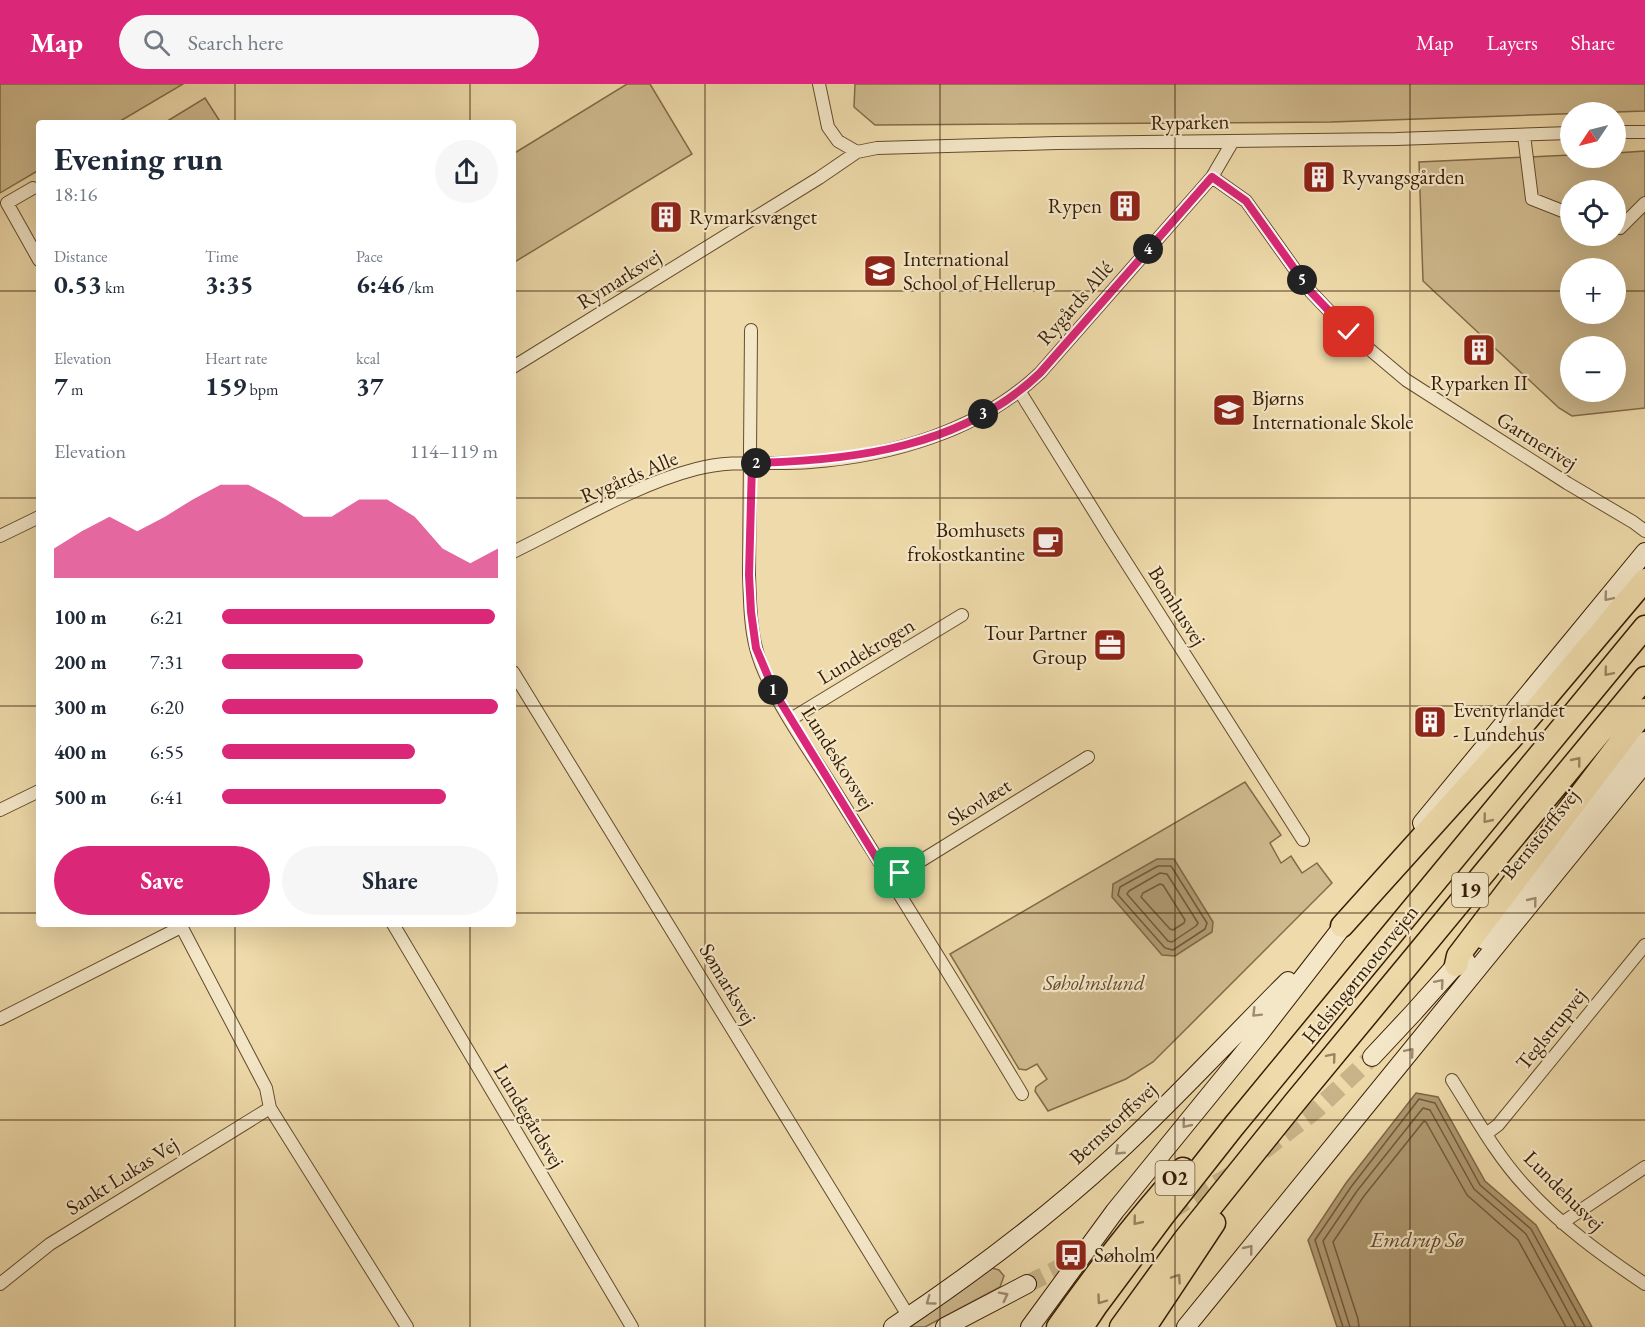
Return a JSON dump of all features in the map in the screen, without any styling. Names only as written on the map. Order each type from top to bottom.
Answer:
[{"type":"highway","points":[[1342,926],[1509,741],[1645,580]]},
{"type":"highway","name":"Helsingørmotorvejen","points":[[1082,1327],[1163,1216],[1645,627]]},
{"type":"highway","name":"Helsingørmotorvejen","points":[[1122,1327],[1185,1239],[1295,1102],[1645,678]]},
{"type":"highway","points":[[1456,965],[1458,956],[1645,710]]},
{"type":"highway","name":"O2","points":[[1058,1327],[1106,1259],[1148,1207],[1306,1040]]},
{"type":"highway","points":[[1145,1327],[1295,1102]]},
{"type":"street","points":[[819,84],[828,127],[838,141],[857,152]]},
{"type":"street","points":[[1626,132],[1645,132]]},
{"type":"street","name":"Ryparken","points":[[857,152],[877,148],[1560,134]]},
{"type":"street","points":[[1524,135],[1532,200],[1560,210]]},
{"type":"street","name":"Rygårds Allé","points":[[909,444],[959,426],[1020,392],[1040,373],[1212,177],[1233,141]]},
{"type":"street","name":"Rymarksvej","points":[[516,365],[819,178],[857,152]]},
{"type":"street","name":"Gartnerivej","points":[[1212,177],[1246,201],[1311,292],[1349,332],[1406,380],[1645,531]]},
{"type":"street","points":[[33,188],[8,203],[36,254]]},
{"type":"street","points":[[1626,223],[1643,210]]},
{"type":"street","name":"Lundeskovsvej","points":[[751,330],[752,463],[749,575],[756,648],[772,687],[790,719],[953,979],[1022,1094]]},
{"type":"street","name":"Bomhusvej","points":[[1020,392],[1303,840]]},
{"type":"street","name":"Rygårds Alle","points":[[516,551],[650,484],[715,465],[809,462],[861,455],[909,444]]},
{"type":"street","points":[[0,536],[36,519]]},
{"type":"street","points":[[1030,1327],[1115,1211],[1260,1033],[1443,796],[1645,552]]},
{"type":"street","name":"Lundekrogen","points":[[790,719],[962,615]]},
{"type":"street","name":"Sømarksvej","points":[[516,677],[909,1317]]},
{"type":"street","name":"Bernstorffsvej","points":[[1372,1057],[1456,965],[1465,963],[1645,741]]},
{"type":"street","name":"Skovlæet","points":[[890,880],[1088,757]]},
{"type":"street","points":[[1185,1327],[1645,763]]},
{"type":"street","points":[[0,810],[36,792]]},
{"type":"street","name":"Bernstorffsvej","points":[[893,1327],[1017,1237],[1115,1155],[1342,926]]},
{"type":"street","points":[[0,1019],[177,927]]},
{"type":"street","points":[[182,927],[266,1088],[270,1108],[407,1327]]},
{"type":"street","name":"Lundegårdsvej","points":[[395,927],[632,1327]]},
{"type":"street","name":"Teglstrupvej","points":[[1486,1134],[1505,1116],[1645,945]]},
{"type":"street","name":"Lundehusvej","points":[[1452,1080],[1486,1134],[1524,1185],[1562,1223],[1609,1260],[1645,1284]]},
{"type":"street","name":"Sankt Lukas Vej","points":[[0,1284],[50,1244],[270,1108]]},
{"type":"street","points":[[1562,1223],[1645,1167]]},
{"type":"street","points":[[945,1327],[1027,1284]]},
{"type":"green space","points":[[0,84],[183,84],[122,120],[36,120],[36,172],[0,193]]},
{"type":"green space","points":[[627,84],[650,84],[692,154],[516,261],[516,152]]},
{"type":"green space","points":[[855,84],[1645,84],[1645,111],[1626,112],[1626,102],[1560,102],[1560,114],[1331,122],[875,125],[854,107]]},
{"type":"green space","points":[[205,98],[219,120],[169,120]]},
{"type":"green space","points":[[1645,151],[1645,408],[1572,416],[1559,408],[1423,281],[1419,162],[1560,155],[1560,168],[1626,168],[1626,152]]},
{"type":"green space","name":"Søholmslund","points":[[1245,782],[1281,835],[1270,843],[1281,863],[1291,856],[1302,873],[1317,863],[1332,883],[1153,1062],[1126,1079],[1048,1111],[1035,1091],[1036,1087],[1047,1079],[1037,1064],[1026,1070],[1019,1069],[950,954]]},
{"type":"green space","points":[[992,1268],[999,1270],[1004,1276],[1000,1287],[925,1327],[910,1327]]},
{"type":"water","points":[[1157,859],[1174,859],[1213,922],[1212,932],[1175,956],[1162,955],[1112,897],[1113,884]]},
{"type":"water","name":"Emdrup Sø","points":[[1416,1093],[1438,1097],[1485,1181],[1536,1225],[1592,1327],[1337,1327],[1308,1240],[1346,1183]]},
{"type":"tunnel","points":[[1263,1151],[1316,1110],[1372,1057]]},
{"type":"tunnel","points":[[1170,1211],[1231,1175]]},
{"type":"tunnel","points":[[1027,1284],[1125,1236]]},
{"type":"place","name":"Ryvangsgården","points":[[1319,177]]},
{"type":"place","name":"Rypen","points":[[1125,206]]},
{"type":"place","name":"Rymarksvænget","points":[[666,217]]},
{"type":"place","name":"International School of Hellerup","points":[[880,271]]},
{"type":"place","name":"Ryparken II","points":[[1479,350]]},
{"type":"place","name":"Bjørns Internationale Skole","points":[[1229,410]]},
{"type":"place","name":"Bomhusets frokostkantine","points":[[1048,542]]},
{"type":"place","name":"Tour Partner Group","points":[[1110,645]]},
{"type":"place","name":"Eventyrlandet - Lundehus","points":[[1430,722]]},
{"type":"place","name":"Søholm","points":[[1071,1255]]},
{"type":"route","points":[[900,873],[890,880],[790,719],[772,687],[756,648],[749,575],[752,463],[809,462],[850,457],[913,444],[959,426],[1010,399],[1040,373],[1212,177],[1246,201],[1311,292],[1349,332]]}]
